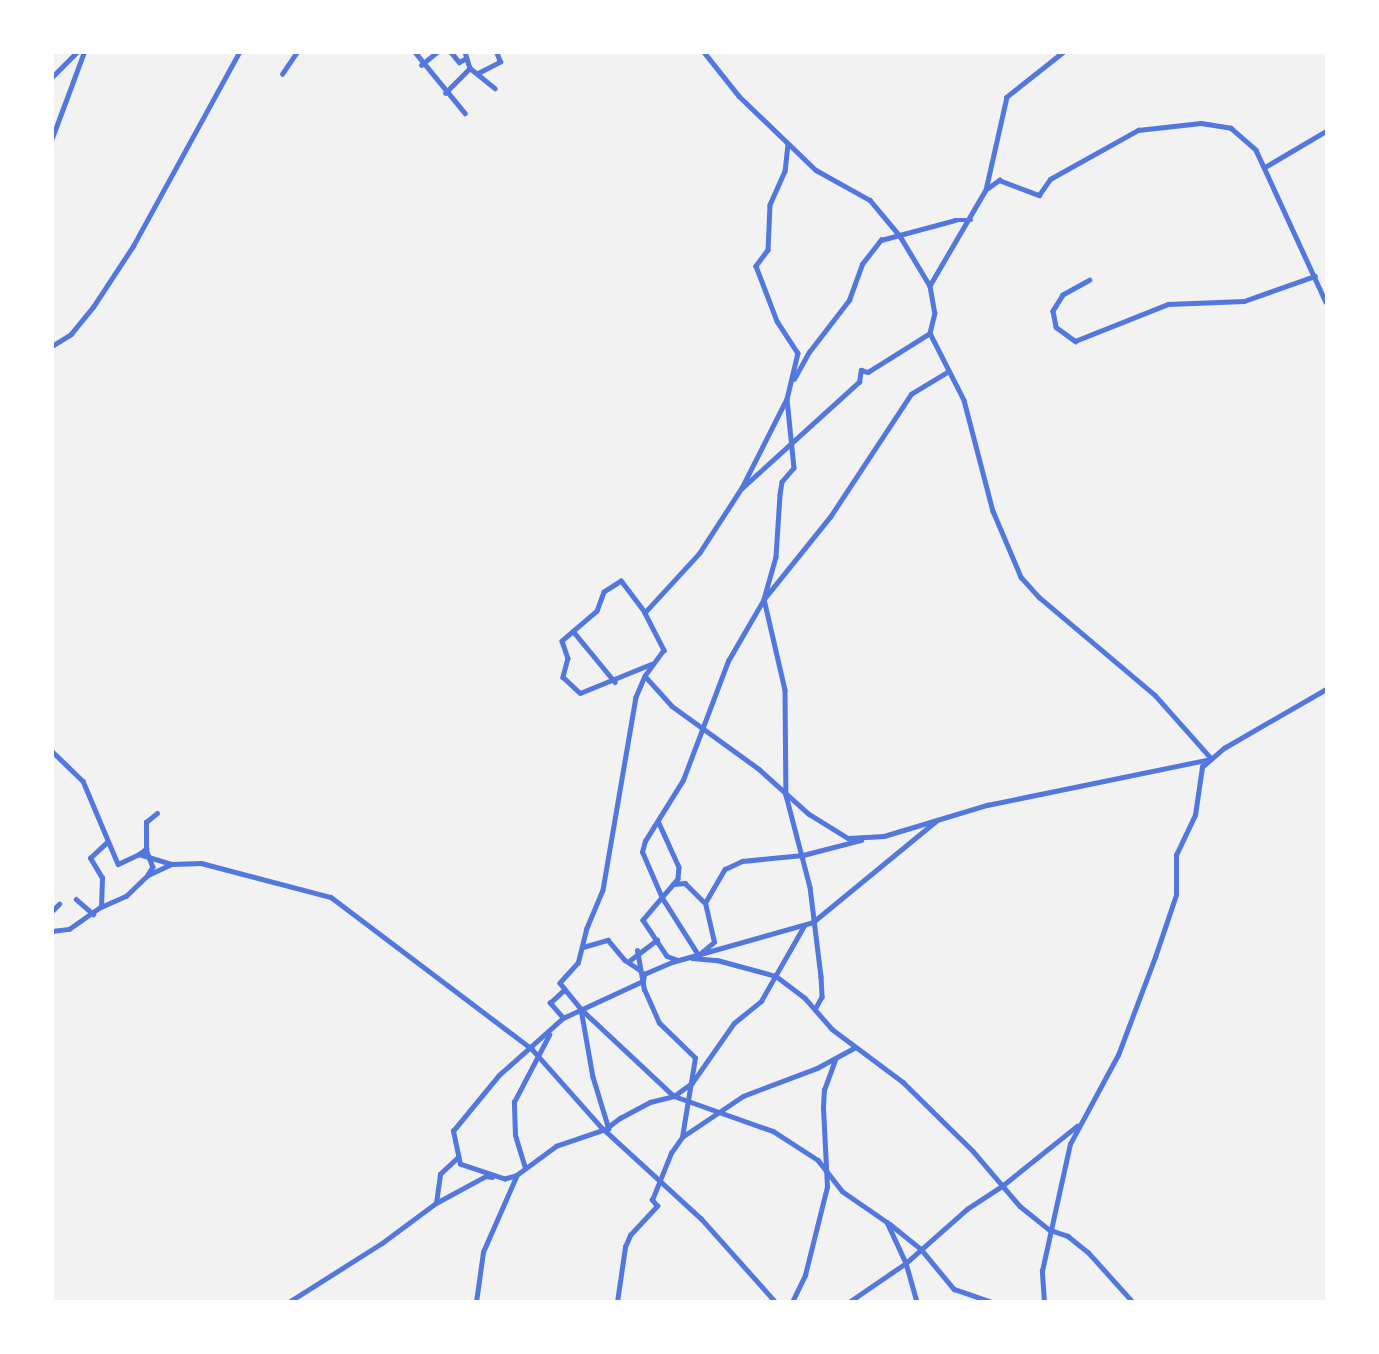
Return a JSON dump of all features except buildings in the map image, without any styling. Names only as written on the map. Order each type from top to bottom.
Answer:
[{"type":"street","points":[[52,77],[77,52]]},
{"type":"street","points":[[52,138],[84,52]]},
{"type":"street","points":[[52,346],[71,334],[93,307],[133,246],[238,52]]},
{"type":"street","points":[[282,74],[297,52]]},
{"type":"street","points":[[415,52],[421,65],[465,113]]},
{"type":"street","points":[[421,65],[437,52]]},
{"type":"street","points":[[451,52],[459,62],[465,59]]},
{"type":"street","points":[[465,52],[465,59],[470,68],[495,88]]},
{"type":"street","points":[[704,52],[739,96],[788,144],[828,179],[870,200],[900,236],[930,286],[935,313],[930,333],[964,400],[993,511],[1021,577],[1039,597],[1155,695],[1208,758]]},
{"type":"street","points":[[930,286],[971,220],[986,190],[1007,97],[1064,52]]},
{"type":"street","points":[[478,73],[500,62],[497,54]]},
{"type":"street","points":[[445,93],[470,68]]},
{"type":"street","points":[[986,190],[999,180],[1039,195],[1050,179],[1102,147],[1138,130],[1161,125],[1201,123],[1231,128],[1256,150],[1326,302]]},
{"type":"street","points":[[1265,167],[1326,131]]},
{"type":"street","points":[[645,613],[700,552],[742,488],[787,399],[793,381],[798,353],[777,321],[756,266],[768,250],[770,205],[785,171],[788,144]]},
{"type":"street","points":[[793,381],[809,352],[849,300],[872,249],[881,240],[955,220],[971,220]]},
{"type":"street","points":[[1090,280],[1063,295],[1053,311],[1056,327],[1075,341],[1168,304],[1244,301],[1315,276]]},
{"type":"street","points":[[742,488],[792,446],[859,381],[861,370],[868,372],[930,333]]},
{"type":"street","points":[[700,954],[662,898],[642,852],[650,831],[659,823],[682,780],[728,661],[765,599],[830,517],[910,394],[949,371]]},
{"type":"street","points":[[787,399],[794,468],[782,482],[776,557],[765,599],[785,690],[786,795],[804,855],[821,976],[822,997],[816,1008]]},
{"type":"street","points":[[653,663],[615,682],[579,693],[564,679],[568,658],[562,641],[597,611],[604,592],[621,581],[645,613],[664,650],[645,676],[636,697],[603,890],[578,963],[560,981],[564,990],[580,1009],[593,1017],[674,1096],[773,1131],[818,1160],[827,1175],[843,1191],[921,1249],[954,1289],[992,1302]]},
{"type":"street","points":[[573,631],[615,682]]},
{"type":"street","points":[[645,676],[672,706],[759,769],[786,795],[836,834],[863,840]]},
{"type":"street","points":[[705,903],[725,869],[742,861],[804,855],[1100,779],[1208,758],[1326,689]]},
{"type":"street","points":[[52,751],[83,781],[118,864],[146,849]]},
{"type":"street","points":[[1044,1302],[1042,1271],[1050,1230],[1078,1126],[1118,1055],[1155,957],[1176,895],[1176,855],[1194,815],[1197,780],[1208,758]]},
{"type":"street","points":[[52,931],[58,932],[87,918],[90,913],[101,907],[126,896],[148,875],[153,867],[146,849],[145,826],[157,813]]},
{"type":"street","points":[[644,974],[700,954],[813,922],[936,821]]},
{"type":"street","points":[[659,823],[679,867],[678,879],[643,920],[667,956],[678,960],[692,958],[717,960],[776,976],[816,1008],[854,1048],[903,1082],[973,1151],[1002,1186],[1050,1230],[1068,1236],[1088,1252],[1133,1302]]},
{"type":"street","points":[[101,907],[102,878],[90,858],[107,842]]},
{"type":"street","points":[[140,854],[172,864],[201,863],[331,897],[532,1049],[611,1136],[701,1219],[775,1302]]},
{"type":"street","points":[[148,875],[172,864]]},
{"type":"street","points":[[673,884],[685,883],[705,903],[714,942],[700,954]]},
{"type":"street","points":[[76,899],[90,913]]},
{"type":"street","points":[[52,911],[59,904]]},
{"type":"street","points":[[476,1302],[483,1252],[516,1176],[557,1146],[606,1129],[650,1102],[674,1096],[692,1083],[719,1042],[761,1001],[804,926]]},
{"type":"street","points":[[583,947],[607,939],[644,974]]},
{"type":"street","points":[[629,961],[637,951],[657,940]]},
{"type":"street","points":[[637,951],[639,969],[659,1023],[695,1058],[692,1083],[686,1101],[682,1137]]},
{"type":"street","points":[[643,981],[644,974]]},
{"type":"street","points":[[498,1178],[478,1167],[466,1167],[457,1158],[453,1131],[499,1076],[532,1049],[563,1018],[643,981]]},
{"type":"street","points":[[563,1018],[550,1003],[564,990]]},
{"type":"street","points":[[580,1009],[606,1129]]},
{"type":"street","points":[[525,1168],[515,1136],[514,1102],[540,1057],[551,1031]]},
{"type":"street","points":[[617,1302],[625,1247],[630,1235],[657,1206],[652,1200],[671,1153],[682,1137],[743,1096],[835,1060],[854,1048]]},
{"type":"street","points":[[792,1302],[805,1275],[825,1197],[827,1175],[824,1090],[835,1060]]},
{"type":"street","points":[[849,1302],[906,1263],[967,1209],[1002,1186],[1078,1126]]},
{"type":"street","points":[[436,1203],[440,1174],[457,1158]]},
{"type":"street","points":[[289,1302],[337,1268],[382,1243],[436,1203],[486,1176],[498,1178],[516,1176]]},
{"type":"street","points":[[887,1222],[906,1263],[917,1302]]}]
